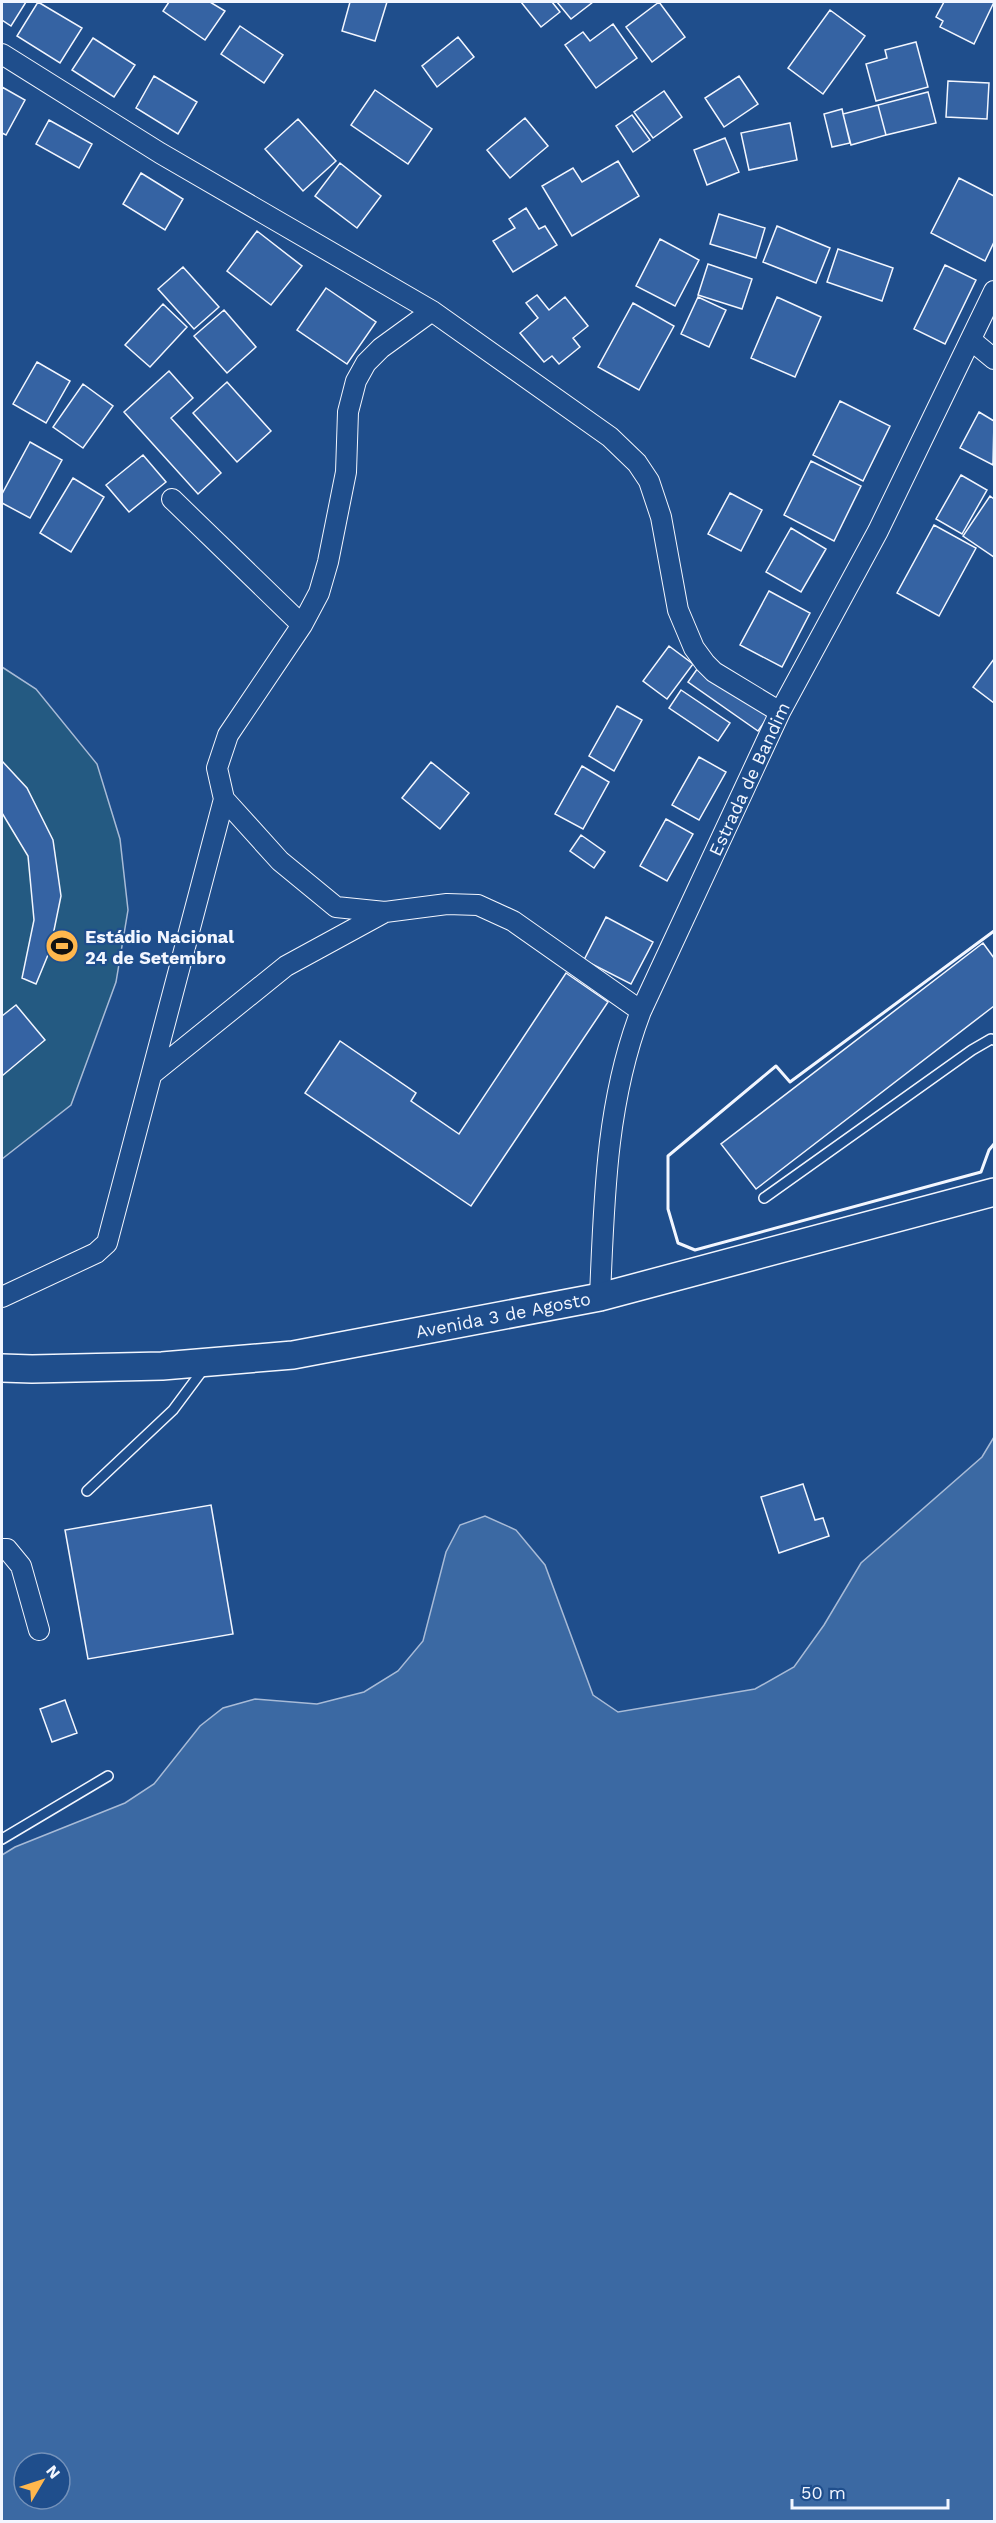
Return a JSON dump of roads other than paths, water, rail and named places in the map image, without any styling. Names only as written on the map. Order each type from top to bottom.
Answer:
[{"type":"street","points":[[2,54],[160,153],[432,311],[610,437],[637,462],[649,481],[661,517],[678,610],[694,648],[714,672],[780,712]]},
{"type":"street","name":"Estrada de Bandim","points":[[600,1297],[606,1165],[626,1057],[641,1011],[780,712],[878,531],[994,291]]},
{"type":"street","points":[[2,1297],[96,1253],[107,1244],[224,799],[217,768],[228,735],[302,625],[319,593],[328,562],[346,472],[348,412],[356,381],[366,363],[381,348],[432,311]]},
{"type":"street","points":[[971,340],[994,359]]},
{"type":"street","points":[[172,499],[302,625]]},
{"type":"street","points":[[224,799],[280,861],[336,907],[385,912],[447,904],[478,905],[513,921],[641,1011]]},
{"type":"street","points":[[152,1074],[286,966],[385,912]]},
{"type":"street","name":"Avenida 3 de Agosto","points":[[2,1368],[127,1367],[208,1363],[293,1355],[600,1297],[994,1192]]},
{"type":"street","points":[[3,1552],[21,1566],[39,1630]]},
{"type":"lane","points":[[764,1198],[972,1050],[991,1039],[994,1040]]},
{"type":"lane","points":[[87,1491],[173,1410],[208,1363]]},
{"type":"lane","points":[[2,1839],[108,1776]]},
{"type":"place","name":"Estádio Nacional 24 de Setembro","points":[[62,946]]}]
